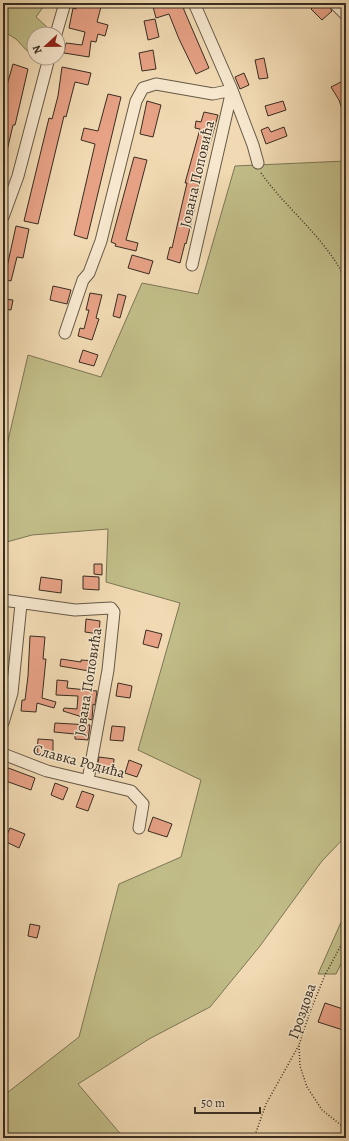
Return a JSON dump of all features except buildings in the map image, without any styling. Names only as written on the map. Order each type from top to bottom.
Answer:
[{"type":"street","points":[[58,26],[65,3]]},
{"type":"street","points":[[194,3],[232,90],[253,144],[258,164]]},
{"type":"street","points":[[334,3],[346,15]]},
{"type":"street","points":[[4,212],[18,176],[47,66]]},
{"type":"street","points":[[65,333],[83,280],[89,274],[101,241],[136,101],[143,88],[156,84],[213,94],[232,90]]},
{"type":"street","name":"Јована Поповића","points":[[192,264],[232,90]]},
{"type":"street","points":[[3,600],[21,604],[12,693],[3,723]]},
{"type":"street","name":"Јована Поповића","points":[[21,604],[75,610],[110,608],[114,612],[108,670],[88,780]]},
{"type":"street","name":"Славка Родића","points":[[3,754],[47,770],[131,791],[143,804],[139,828]]},
{"type":"path","points":[[258,164],[261,173],[271,186],[321,240],[337,262],[346,280]]},
{"type":"path","name":"Гроздова","points":[[346,936],[325,975],[299,1045],[300,1066],[307,1088],[322,1110],[346,1129]]},
{"type":"path","points":[[254,1138],[266,1104],[299,1045]]},
{"type":"shaded area","points":[[3,3],[46,3],[36,17],[46,26],[26,26],[26,50],[16,39],[3,31]]},
{"type":"shaded area","points":[[346,161],[346,836],[322,861],[260,946],[210,1007],[149,1039],[78,1084],[124,1138],[3,1138],[3,1096],[79,1037],[119,884],[181,857],[201,780],[138,750],[180,603],[106,582],[108,529],[32,535],[3,543],[3,462],[28,355],[101,377],[142,283],[198,294],[235,166]]},
{"type":"shaded area","points":[[346,911],[346,954],[336,974],[318,974]]}]
